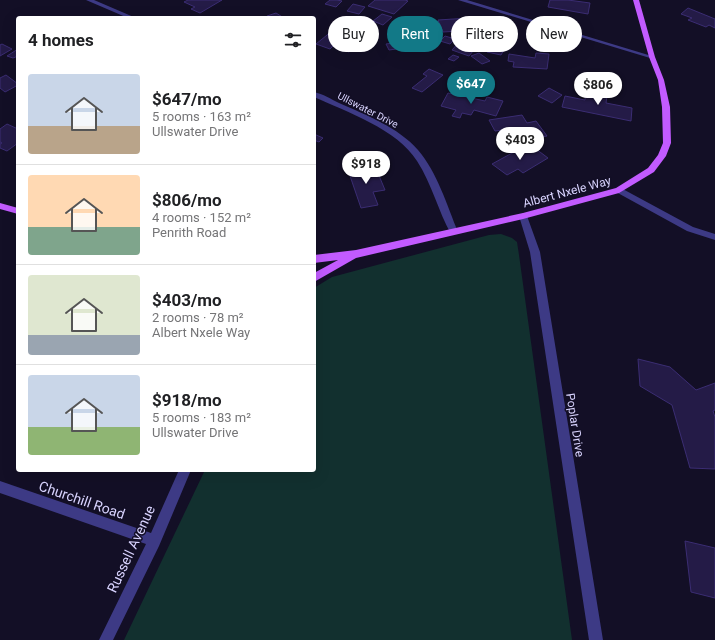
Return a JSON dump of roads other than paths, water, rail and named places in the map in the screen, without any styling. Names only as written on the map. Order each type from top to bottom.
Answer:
[{"type":"main road","name":"Albert Nxele Way","points":[[356,254],[523,216],[619,190],[651,170],[662,156],[667,143],[666,107],[661,80],[652,57],[636,0]]},
{"type":"main road","points":[[0,206],[16,210]]},
{"type":"main road","points":[[316,259],[356,254]]},
{"type":"main road","points":[[316,277],[356,254]]},
{"type":"street","points":[[89,0],[129,16]]},
{"type":"street","points":[[461,0],[652,57]]},
{"type":"street","name":"Ullswater Drive","points":[[316,95],[388,130],[401,139],[415,153],[434,187],[454,232]]},
{"type":"street","points":[[619,190],[690,229],[715,238]]},
{"type":"street","name":"Poplar Drive","points":[[523,216],[535,252],[596,640]]},
{"type":"street","name":"Russell Avenue","points":[[106,640],[154,541],[184,472]]},
{"type":"street","name":"Churchill Road","points":[[0,487],[154,541]]}]
